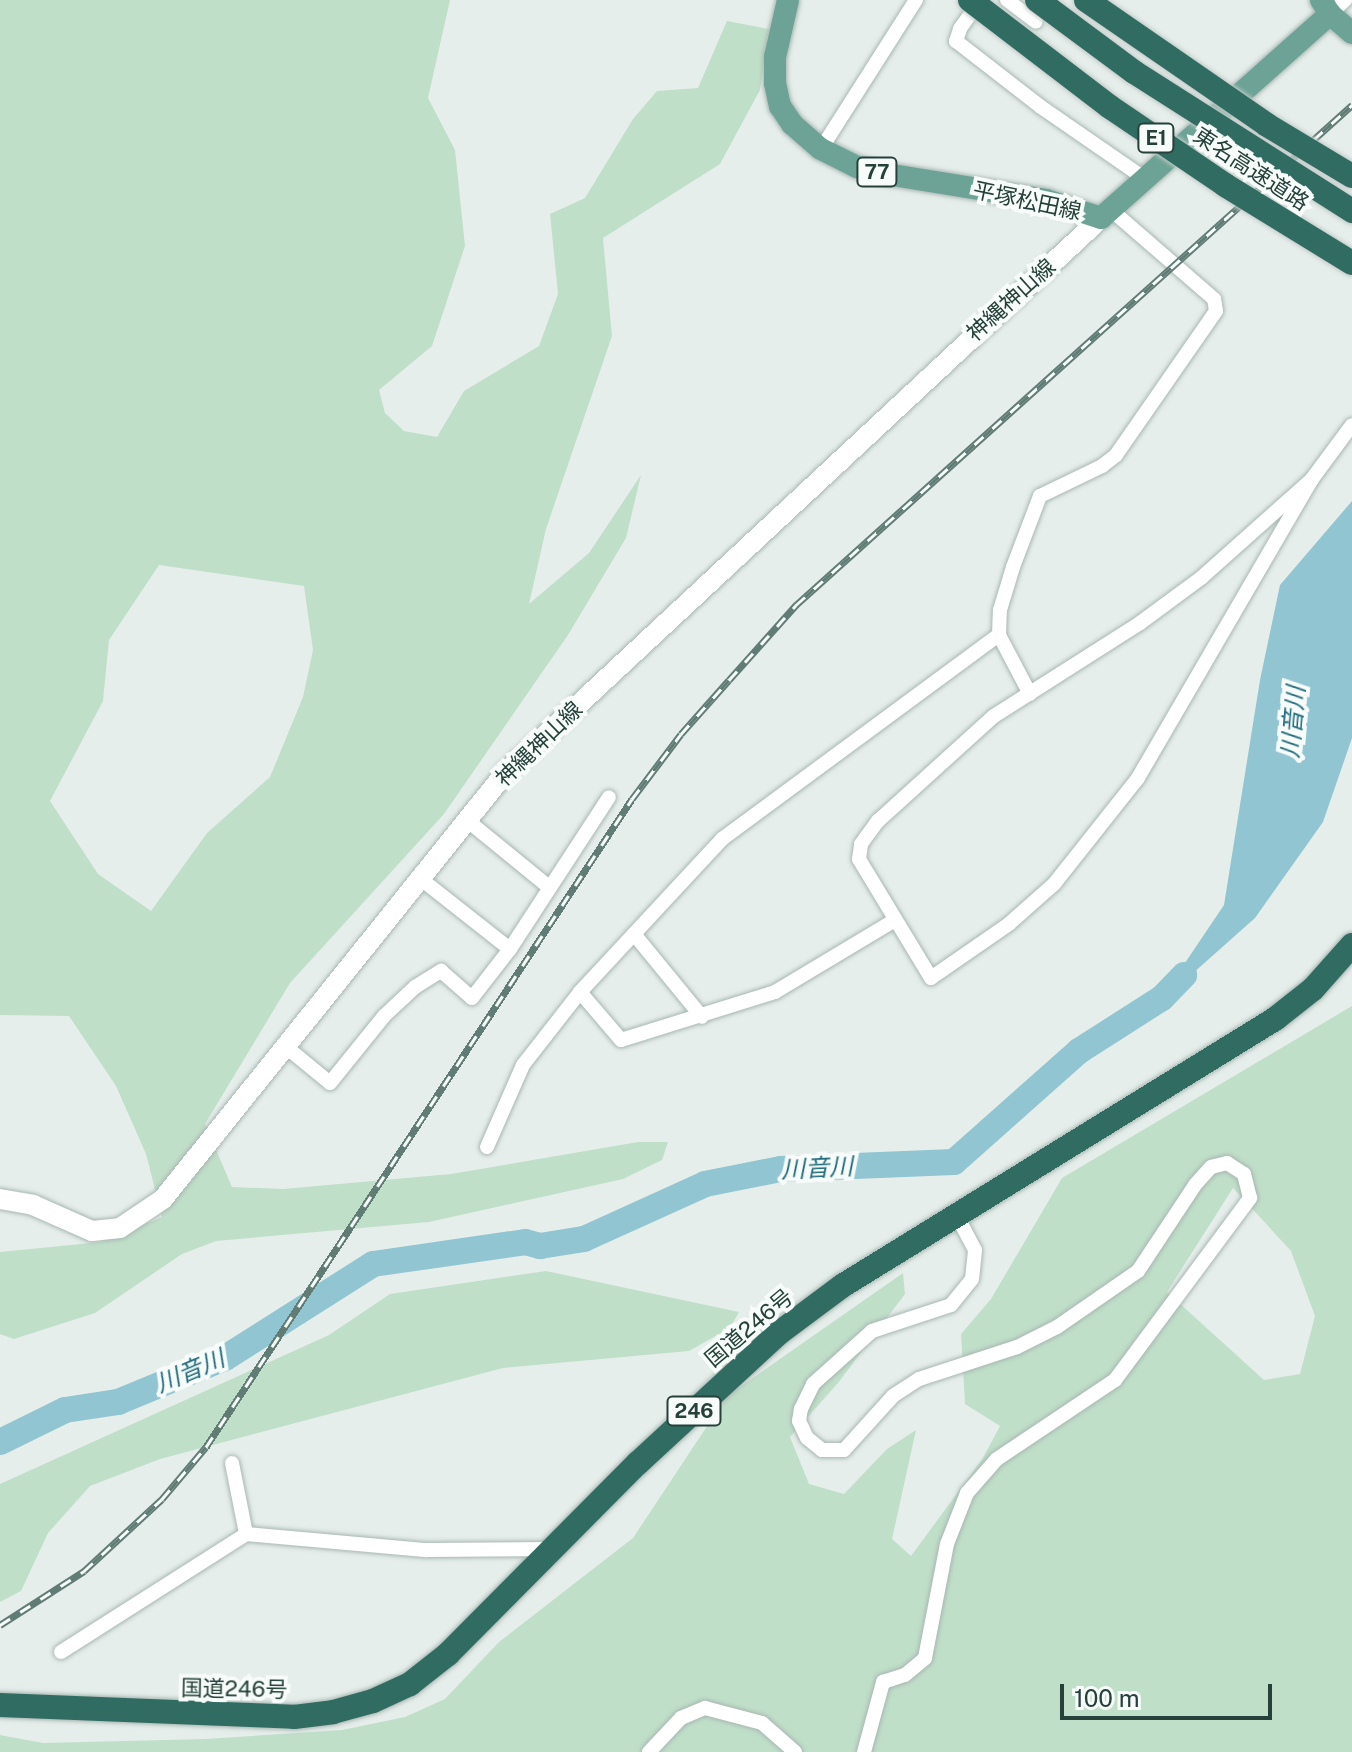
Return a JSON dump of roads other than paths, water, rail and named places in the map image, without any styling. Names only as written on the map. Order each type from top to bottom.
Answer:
[{"type":"highway","name":"東名高速道路","points":[[970,0],[1110,107],[1225,185],[1352,263]]},
{"type":"highway","points":[[1086,0],[1267,125],[1352,176]]},
{"type":"highway","name":"E1","points":[[1036,11],[1352,211]]},
{"type":"highway","name":"国道246号","points":[[0,1705],[254,1718],[320,1714],[360,1705],[410,1684],[448,1654],[649,1453],[779,1333],[842,1286],[1275,1019],[1313,989],[1352,945]]},
{"type":"main road","name":"平塚松田線","points":[[788,0],[777,44],[775,83],[780,106],[792,124],[821,149],[869,170],[1106,213],[1332,5]]},
{"type":"main road","points":[[1332,5],[1352,33]]},
{"type":"main road","name":"神縄神山線","points":[[0,1199],[33,1205],[92,1231],[120,1228],[141,1217],[163,1199],[505,773],[1106,213]]},
{"type":"street","points":[[821,149],[916,0]]},
{"type":"street","points":[[980,0],[960,29],[956,41],[1041,107],[1144,178]]},
{"type":"street","points":[[1007,0],[1036,11]]},
{"type":"street","points":[[1030,694],[999,635],[1000,610],[1040,496],[1102,466],[1116,455],[1216,311],[1214,299],[1106,213]]},
{"type":"street","points":[[1312,479],[1201,578],[1140,623],[994,716],[878,821],[861,844],[859,859],[931,978],[989,939],[1054,884],[1138,778],[1312,479],[1352,425]]},
{"type":"street","points":[[487,1147],[523,1065],[580,992],[722,839],[999,635]]},
{"type":"street","points":[[285,1046],[330,1083],[384,1016],[415,987],[441,971],[472,998],[510,949],[609,797]]},
{"type":"street","points":[[468,821],[549,887]]},
{"type":"street","points":[[421,879],[510,949]]},
{"type":"street","points":[[580,992],[621,1040],[775,992],[895,920]]},
{"type":"street","points":[[634,934],[702,1017]]},
{"type":"street","points":[[864,1752],[883,1682],[905,1675],[925,1658],[947,1544],[967,1493],[997,1459],[1115,1380],[1250,1198],[1244,1174],[1227,1163],[1211,1167],[1195,1185],[1138,1271],[1057,1327],[1017,1347],[919,1379],[893,1396],[844,1450],[822,1450],[807,1438],[799,1421],[813,1384],[872,1331],[951,1305],[972,1279],[975,1250],[956,1214]]},
{"type":"street","points":[[232,1463],[246,1534]]},
{"type":"street","points":[[61,1652],[246,1534],[427,1550],[554,1549]]},
{"type":"street","points":[[649,1752],[681,1718],[705,1708],[762,1723],[795,1752]]},
{"type":"water","points":[[1352,501],[1352,738],[1323,822],[1255,918],[1156,1006],[1224,905],[1260,680],[1280,585]]},
{"type":"waterway","name":"川音川","points":[[0,1442],[65,1410],[118,1402],[225,1358],[373,1264],[525,1242],[540,1246],[584,1239],[705,1184],[781,1169],[954,1162],[1079,1051],[1162,998],[1184,975]]},
{"type":"railway","points":[[0,1625],[84,1571],[162,1499],[206,1447],[632,799],[681,734],[729,680],[796,605],[1352,105]]}]
